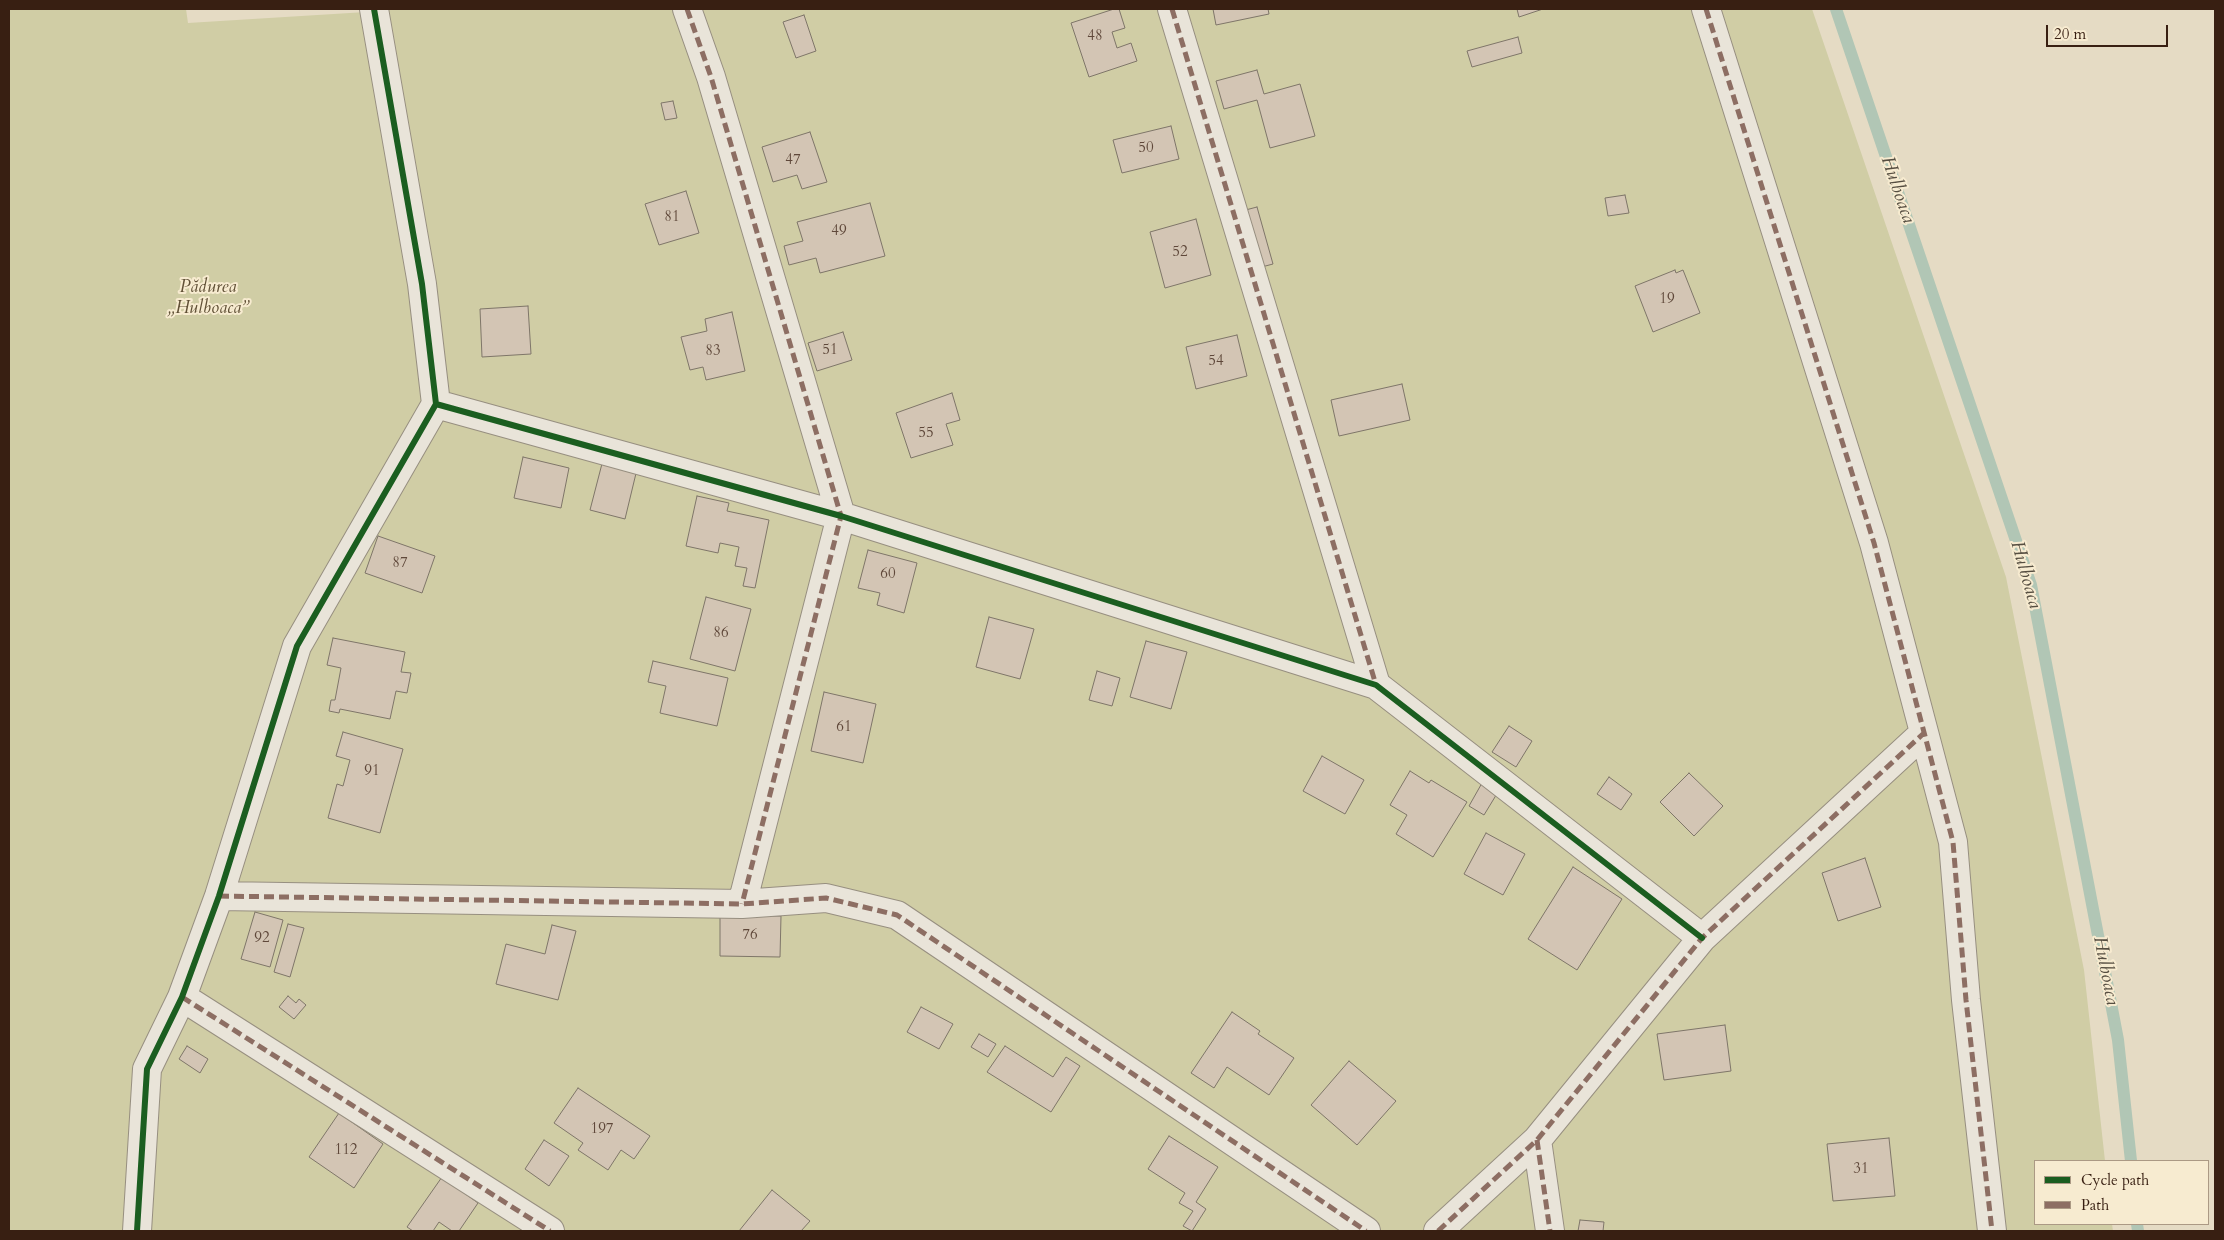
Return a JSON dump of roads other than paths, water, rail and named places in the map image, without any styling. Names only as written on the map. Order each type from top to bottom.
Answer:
[{"type":"street","points":[[137,1231],[147,1069],[182,997],[219,896],[297,646],[436,404],[422,284],[374,9]]},
{"type":"street","points":[[687,9],[711,77],[841,516],[742,904]]},
{"type":"street","points":[[1172,9],[1376,686]]},
{"type":"street","points":[[1706,9],[1874,543],[1953,842],[1966,1000],[1992,1231]]},
{"type":"street","points":[[436,404],[841,516],[1376,686],[1702,938]]},
{"type":"street","points":[[1438,1231],[1537,1140],[1702,938],[1924,733]]},
{"type":"street","points":[[219,896],[742,904],[826,898],[896,915],[1366,1231]]},
{"type":"street","points":[[182,997],[550,1231]]},
{"type":"street","points":[[1537,1140],[1550,1231]]},
{"type":"waterway","name":"Hulboaca","points":[[1836,9],[2031,585],[2118,1040],[2131,1160]]},
{"type":"waterway","name":"Hulboaca","points":[[2137,1225],[2138,1231]]},
{"type":"park label","name":"Pădurea „Hulboaca”","points":[[208,298]]}]
